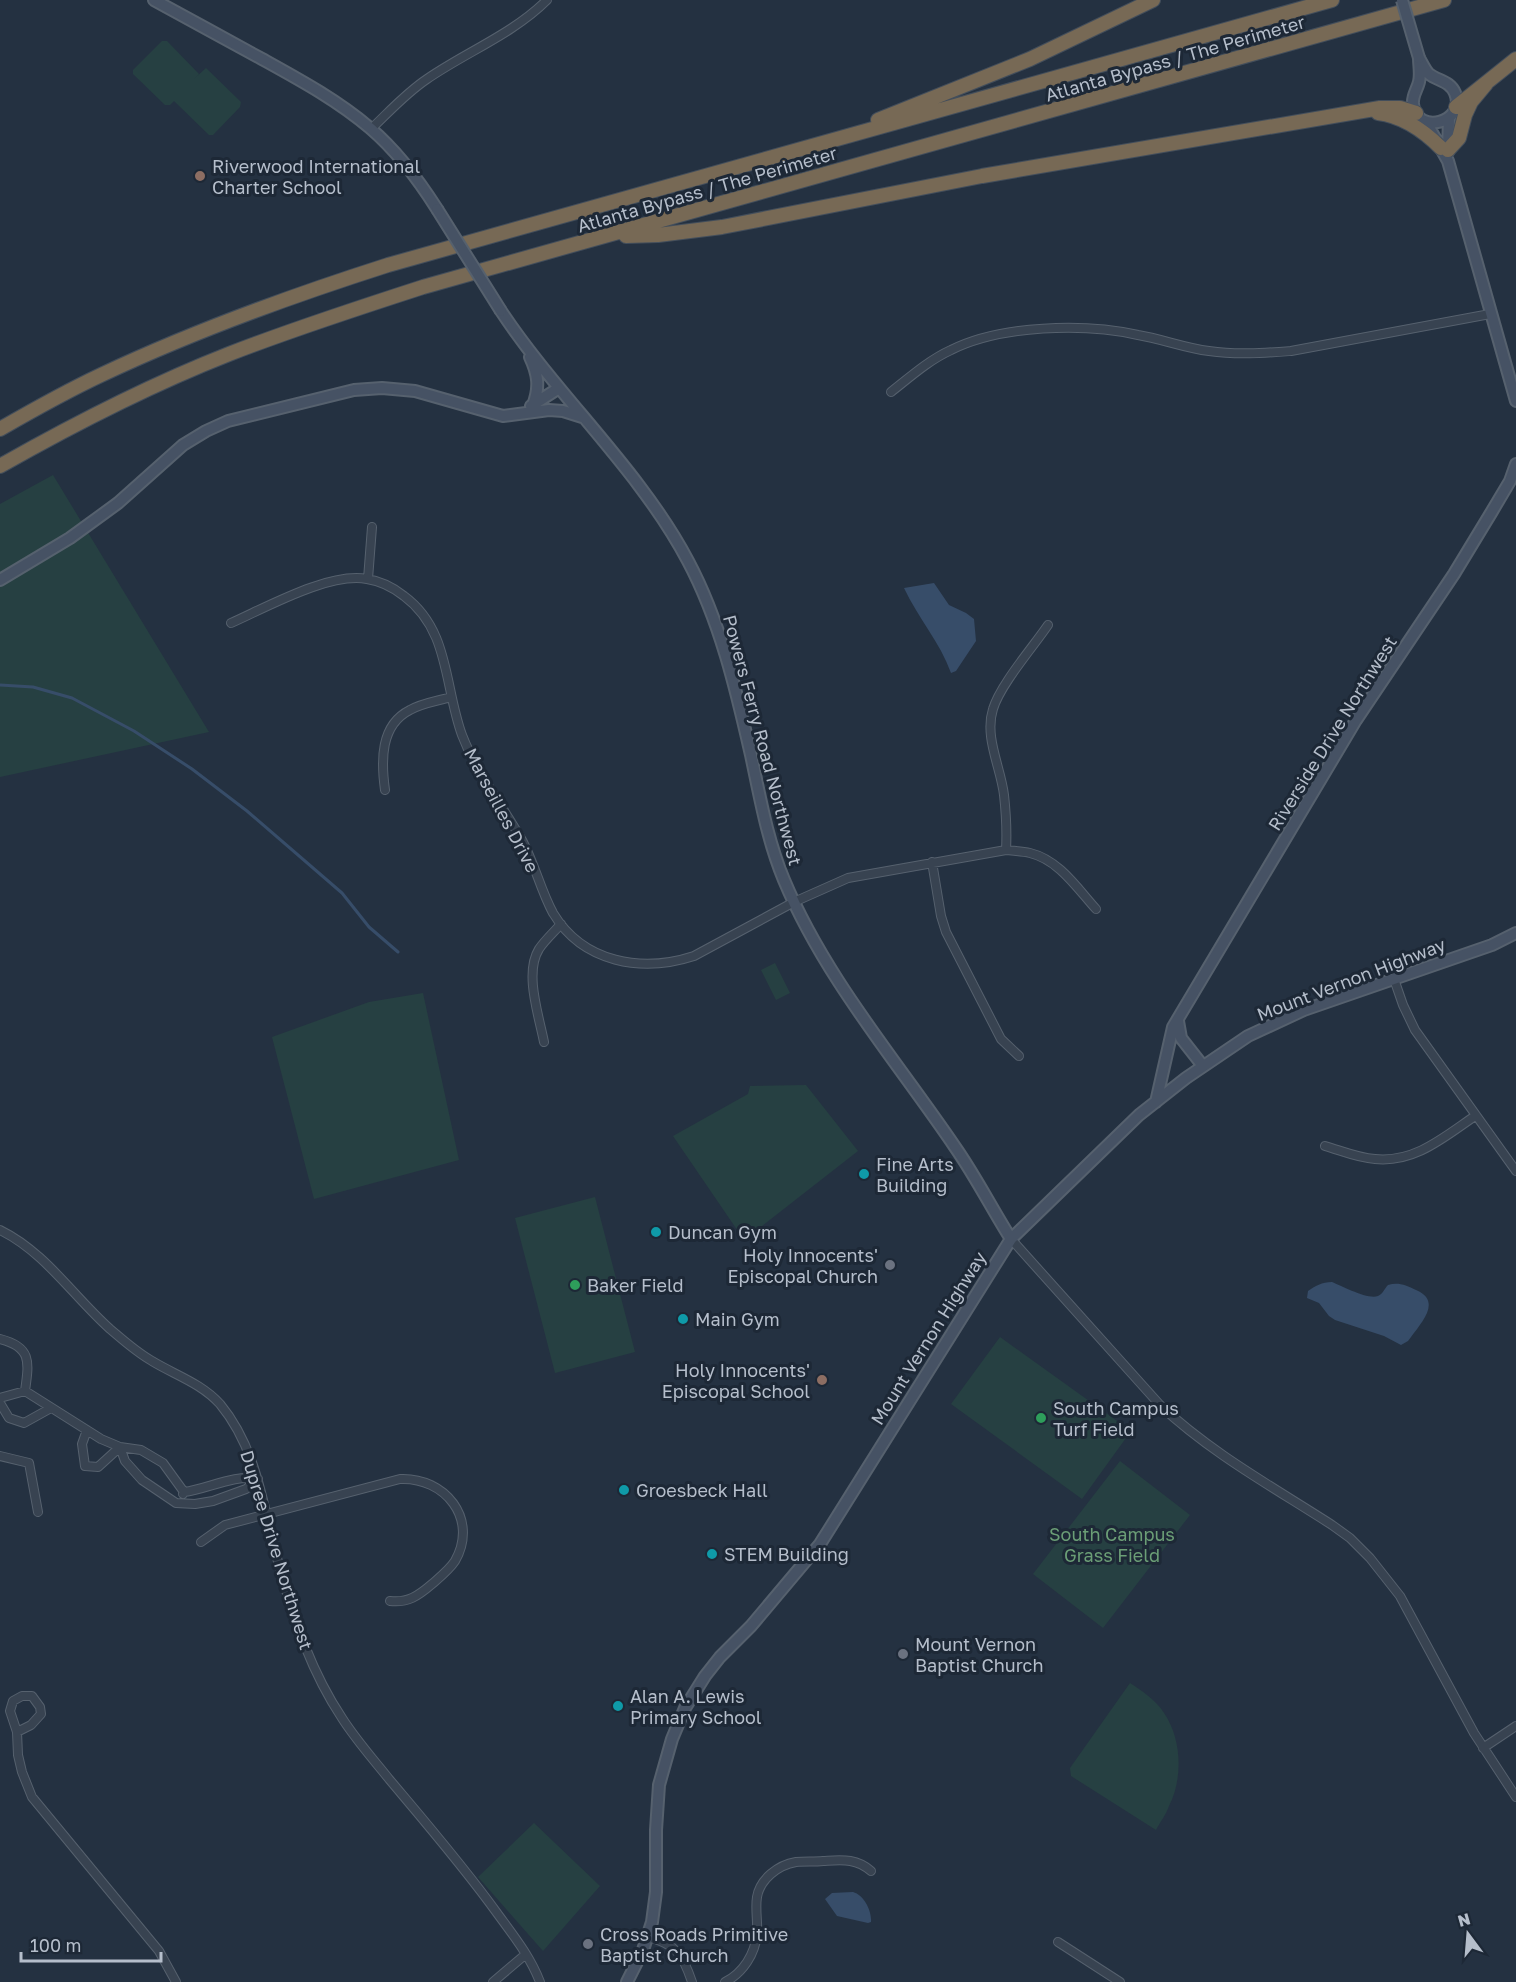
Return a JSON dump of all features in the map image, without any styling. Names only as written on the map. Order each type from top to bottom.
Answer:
[{"type":"highway","points":[[820,144],[1030,59],[1153,0]]},
{"type":"highway","name":"Atlanta Bypass / The Perimeter","points":[[0,429],[100,375],[238,317],[316,288],[400,262],[1332,0]]},
{"type":"highway","name":"Atlanta Bypass / The Perimeter","points":[[0,466],[121,402],[228,354],[328,317],[606,236],[1444,0]]},
{"type":"highway","points":[[1452,112],[1516,59]]},
{"type":"highway","points":[[1361,111],[1384,114],[1416,126],[1446,153],[1459,138],[1471,102],[1486,84]]},
{"type":"highway","points":[[606,236],[658,235],[722,227],[982,176],[1361,111],[1400,108],[1421,118]]},
{"type":"street","points":[[154,0],[301,80],[340,104],[371,129],[410,170],[523,343],[538,380],[533,405]]},
{"type":"street","points":[[371,129],[427,79],[522,21],[547,0]]},
{"type":"street","points":[[1402,0],[1419,58],[1419,82],[1412,102],[1446,153],[1516,401]]},
{"type":"street","points":[[1419,58],[1430,74],[1452,87],[1456,99],[1446,153]]},
{"type":"street","points":[[1421,118],[1437,123],[1452,112]]},
{"type":"street","points":[[891,392],[949,350],[998,334],[1064,327],[1090,328],[1137,334],[1207,351],[1258,354],[1291,351],[1490,314]]},
{"type":"street","name":"Powers Ferry Road Northwest","points":[[523,343],[634,479],[687,559],[711,607],[739,703],[769,838],[794,902],[842,987],[956,1148],[1011,1239]]},
{"type":"street","points":[[0,580],[70,538],[118,503],[183,445],[228,421],[354,390],[382,388],[415,391],[503,416],[556,410],[583,417]]},
{"type":"street","points":[[515,414],[559,388]]},
{"type":"street","name":"Riverside Drive Northwest","points":[[1155,1102],[1173,1027],[1356,720],[1422,623],[1485,523],[1510,481],[1516,464]]},
{"type":"street","points":[[231,623],[323,583],[348,577],[368,579],[372,527]]},
{"type":"street","name":"Marseilles Drive","points":[[368,579],[398,591],[413,602],[434,630],[440,644],[461,732],[471,756],[531,857],[549,903],[561,924],[579,942],[603,956],[630,963],[657,965],[677,962],[694,956],[794,902],[848,878],[1006,850],[1030,853],[1051,863],[1063,872],[1096,909]]},
{"type":"street","points":[[1006,850],[1004,794],[990,729],[991,717],[999,695],[1048,625]]},
{"type":"street","points":[[385,790],[382,754],[386,738],[393,725],[411,709],[451,697]]},
{"type":"street","points":[[932,862],[946,932],[1001,1039],[1019,1056]]},
{"type":"street","points":[[544,1042],[532,979],[533,967],[540,948],[561,924]]},
{"type":"street","name":"Mount Vernon Highway","points":[[627,1982],[648,1937],[656,1892],[659,1785],[672,1739],[685,1708],[720,1657],[751,1626],[820,1544],[1011,1239],[1139,1115],[1203,1066],[1248,1036],[1282,1019],[1492,945],[1516,933]]},
{"type":"street","points":[[1394,979],[1415,1030],[1516,1171]]},
{"type":"street","points":[[1178,1022],[1181,1038],[1203,1066]]},
{"type":"street","points":[[1325,1146],[1375,1159],[1406,1157],[1428,1148],[1475,1116]]},
{"type":"street","name":"Dupree Drive Northwest","points":[[0,1230],[34,1252],[126,1343],[152,1360],[194,1382],[218,1402],[234,1422],[258,1479],[279,1568],[302,1642],[315,1672],[331,1701],[357,1739],[482,1893],[526,1954],[540,1982]]},
{"type":"street","points":[[1011,1239],[1160,1405],[1178,1421],[1209,1446],[1332,1525],[1350,1538],[1370,1558],[1400,1596],[1483,1748],[1516,1797]]},
{"type":"street","points":[[0,1339],[18,1345],[25,1353],[27,1372],[25,1391]]},
{"type":"street","points":[[0,1398],[25,1391],[101,1439],[120,1447],[141,1450],[163,1463],[184,1492]]},
{"type":"street","points":[[0,1404],[9,1418],[24,1423],[51,1408]]},
{"type":"street","points":[[87,1431],[82,1444],[85,1466],[98,1467],[120,1447]]},
{"type":"street","points":[[120,1447],[125,1461],[142,1480],[176,1503],[213,1501],[246,1489],[258,1479]]},
{"type":"street","points":[[0,1456],[29,1463],[38,1512]]},
{"type":"street","points":[[176,1503],[184,1492],[246,1476],[258,1479]]},
{"type":"street","points":[[201,1542],[225,1524],[400,1479],[421,1480],[439,1488],[452,1501],[460,1518],[462,1537],[458,1554],[448,1570],[419,1596],[405,1601],[390,1600]]},
{"type":"street","points":[[17,1732],[31,1725],[41,1714],[40,1707],[32,1696],[22,1696],[13,1701],[10,1711],[17,1732],[18,1755],[22,1772],[32,1797],[159,1951],[176,1982]]},
{"type":"street","points":[[1483,1748],[1516,1726]]},
{"type":"street","points":[[725,1982],[740,1972],[754,1949],[757,1935],[757,1896],[764,1881],[775,1870],[795,1862],[851,1860],[863,1864],[871,1871]]},
{"type":"street","points":[[648,1937],[662,1940],[674,1948],[686,1964],[692,1982]]},
{"type":"street","points":[[1058,1942],[1120,1982]]},
{"type":"street","points":[[493,1982],[526,1954]]},
{"type":"green space","points":[[162,41],[167,41],[199,74],[194,79],[206,68],[241,102],[240,107],[213,135],[209,135],[174,101],[170,105],[165,105],[133,74],[133,70]]},
{"type":"green space","points":[[53,475],[209,732],[0,777],[0,504]]},
{"type":"green space","points":[[775,963],[790,993],[776,1000],[761,970]]},
{"type":"green space","points":[[423,993],[459,1160],[314,1199],[272,1037],[369,1002]]},
{"type":"green space","points":[[806,1085],[858,1151],[744,1240],[673,1136],[748,1094],[750,1086]]},
{"type":"green space","name":"Baker Field","points":[[595,1197],[635,1352],[555,1373],[515,1218]]},
{"type":"green space","name":"South Campus Turf Field","points":[[1000,1337],[1131,1431],[1082,1499],[951,1404]]},
{"type":"green space","name":"South Campus Grass Field","points":[[1120,1461],[1190,1515],[1103,1628],[1033,1574]]},
{"type":"green space","points":[[1130,1683],[1161,1708],[1170,1723],[1177,1747],[1177,1784],[1168,1809],[1156,1830],[1071,1776],[1070,1768]]},
{"type":"green space","points":[[534,1823],[600,1886],[543,1951],[478,1877]]},
{"type":"water","points":[[934,583],[949,605],[974,619],[976,641],[956,671],[951,673],[941,651],[904,588]]},
{"type":"water","points":[[1332,1282],[1374,1297],[1381,1294],[1388,1285],[1405,1285],[1424,1295],[1429,1306],[1420,1325],[1408,1341],[1401,1345],[1384,1336],[1335,1320],[1319,1303],[1307,1298],[1308,1291],[1311,1289]]},
{"type":"water","points":[[853,1892],[861,1896],[866,1904],[871,1922],[837,1916],[825,1899],[832,1893]]},
{"type":"waterway","points":[[0,685],[33,687],[72,698],[134,731],[192,769],[247,811],[342,893],[369,927],[398,952]]},
{"type":"place","name":"Riverwood International Charter School","points":[[200,176]]},
{"type":"place","name":"Fine Arts Building","points":[[864,1174]]},
{"type":"place","name":"Duncan Gym","points":[[656,1232]]},
{"type":"place","name":"Holy Innocents' Episcopal Church","points":[[890,1265]]},
{"type":"place","name":"Baker Field","points":[[575,1285]]},
{"type":"place","name":"Main Gym","points":[[683,1319]]},
{"type":"place","name":"Holy Innocents' Episcopal School","points":[[822,1380]]},
{"type":"place","name":"South Campus Turf Field","points":[[1041,1418]]},
{"type":"place","name":"Groesbeck Hall","points":[[624,1490]]},
{"type":"place","name":"STEM Building","points":[[712,1554]]},
{"type":"place","name":"Mount Vernon Baptist Church","points":[[903,1654]]},
{"type":"place","name":"Alan A. Lewis Primary School","points":[[618,1706]]},
{"type":"place","name":"Cross Roads Primitive Baptist Church","points":[[588,1944]]}]
